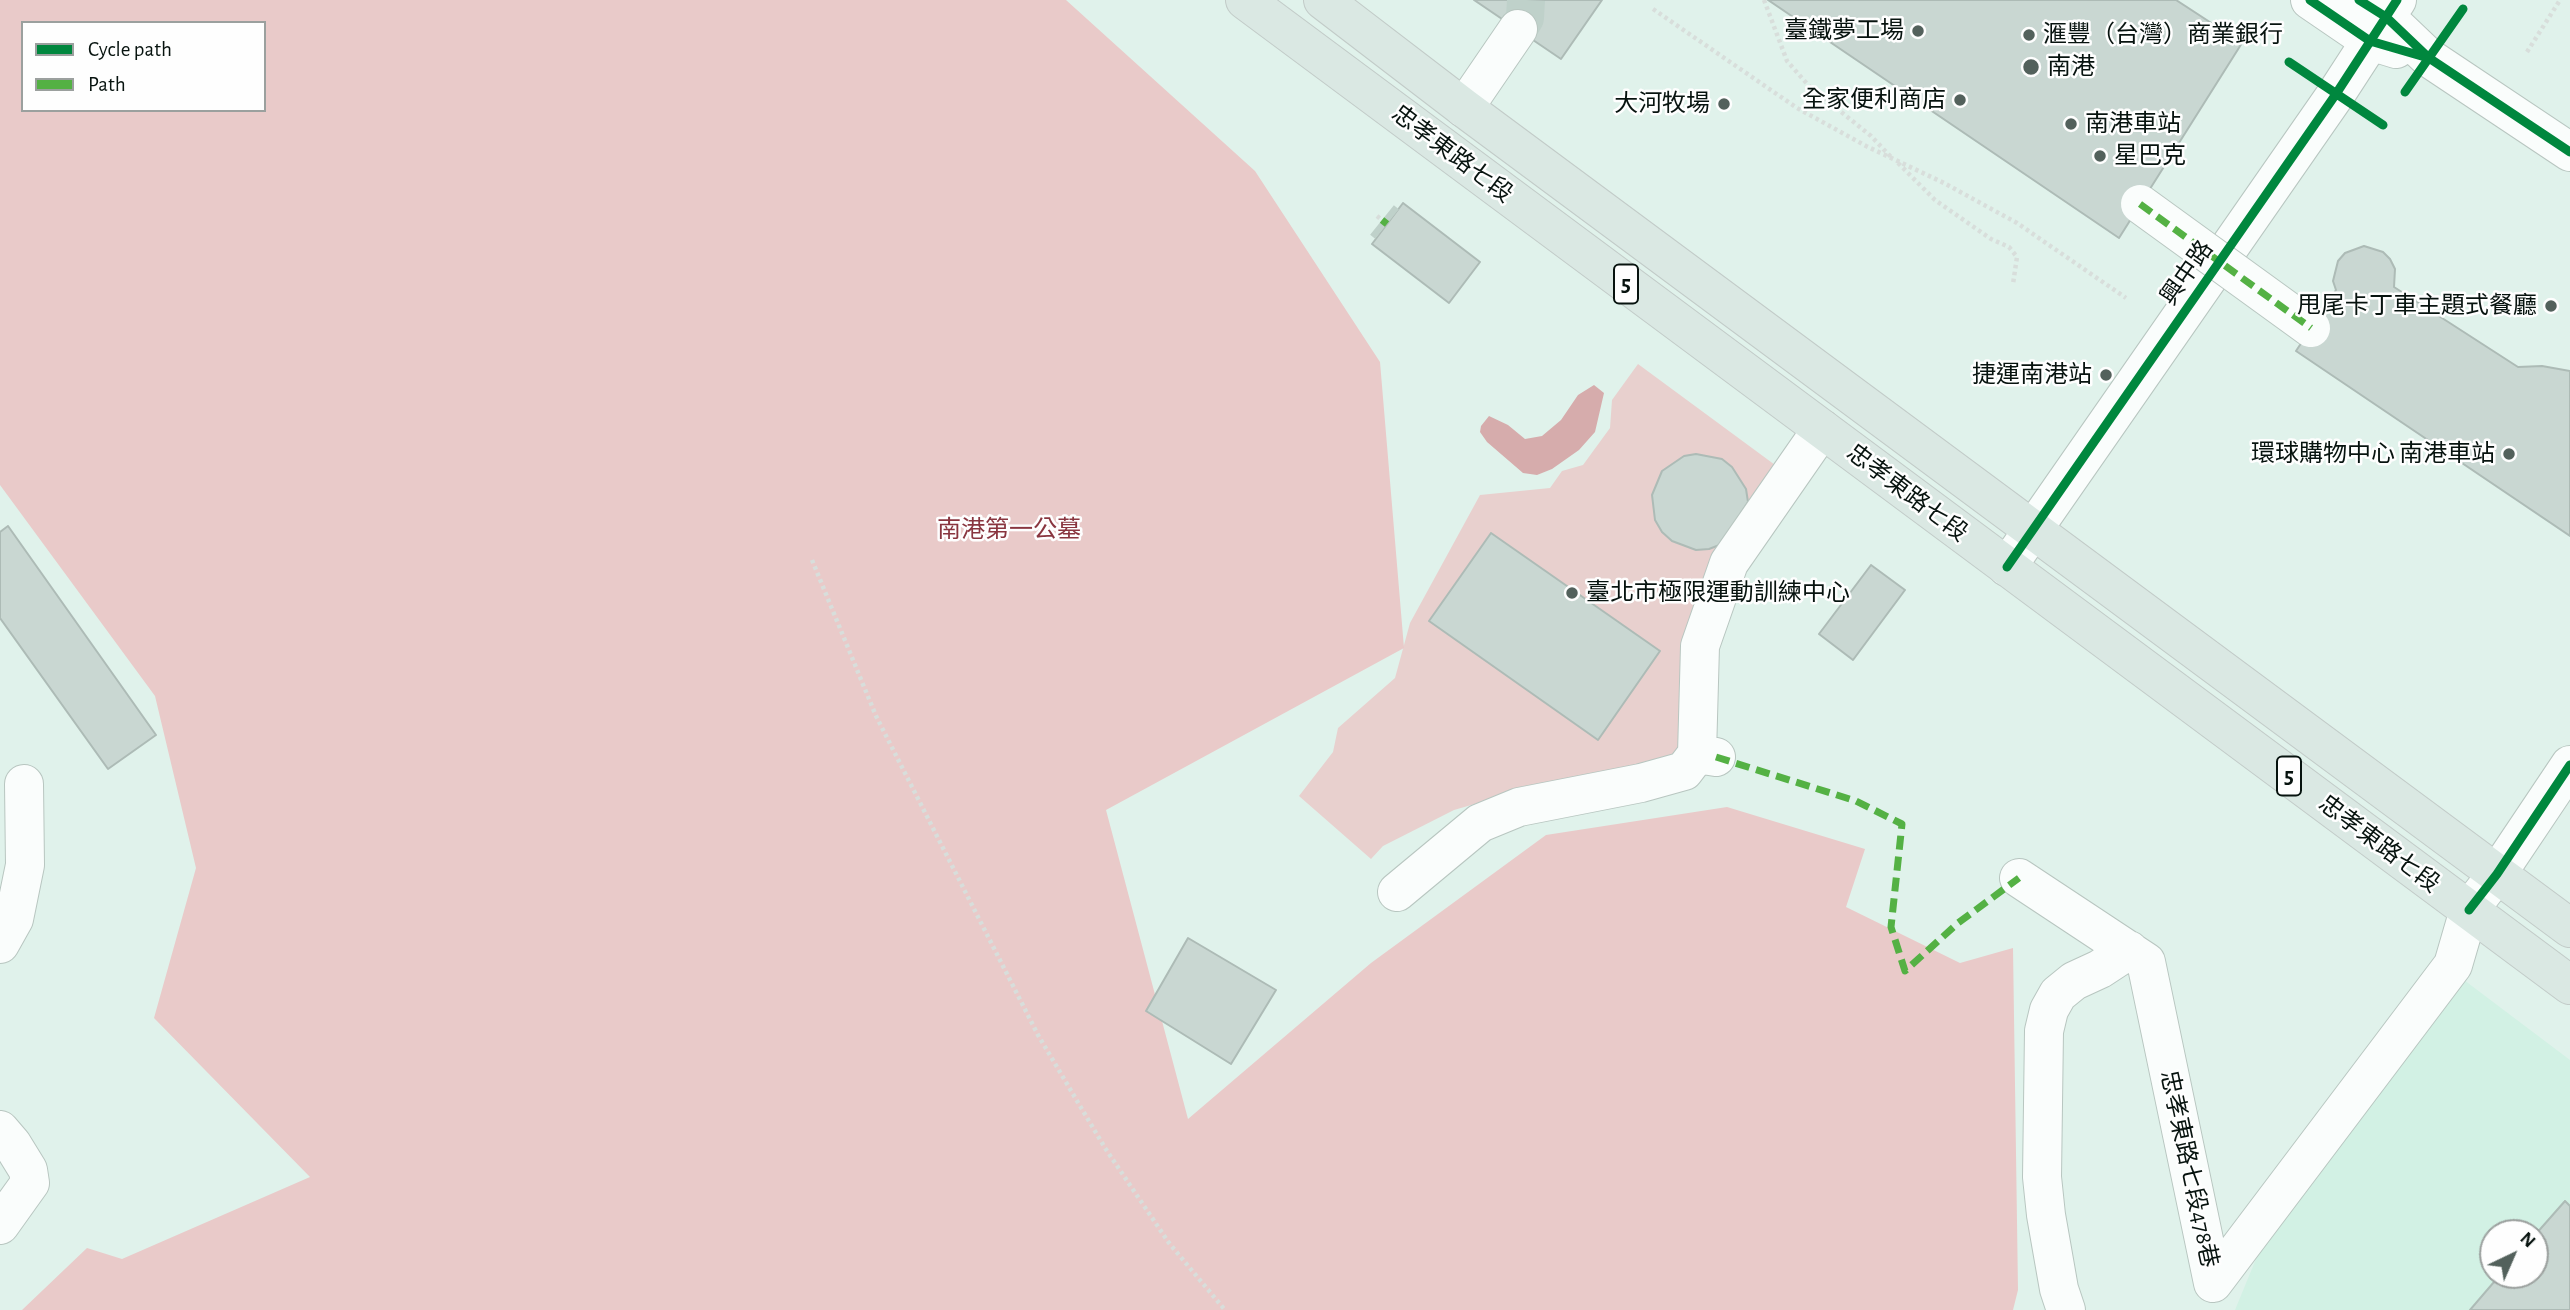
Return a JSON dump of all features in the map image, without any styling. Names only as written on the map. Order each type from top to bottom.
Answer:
[{"type":"main road","name":"忠孝東路七段","points":[[1245,0],[2570,985]]},
{"type":"main road","name":"忠孝東路七段","points":[[1323,0],[1464,108],[2570,928]]},
{"type":"street","points":[[2310,0],[2378,15],[2429,58],[2570,152]]},
{"type":"street","name":"興中路","points":[[2007,567],[2378,15]]},
{"type":"street","points":[[1464,108],[1518,29]]},
{"type":"street","points":[[2140,204],[2311,328]]},
{"type":"street","points":[[1397,892],[1480,823],[1519,807],[1642,783],[1684,771],[1707,755],[1700,646],[1729,563],[1822,429]]},
{"type":"street","points":[[2469,910],[2570,765]]},
{"type":"street","points":[[0,944],[14,919],[25,866],[24,784]]},
{"type":"street","name":"忠孝東路七段478巷","points":[[2019,878],[2146,962],[2213,1283],[2453,965],[2469,910]]},
{"type":"street","points":[[2066,1310],[2059,1289],[2044,1202],[2044,1031],[2049,1010],[2058,994],[2074,981],[2100,969],[2129,950]]},
{"type":"street","points":[[0,1130],[12,1143],[28,1170],[30,1183],[0,1226]]},
{"type":"path","points":[[1764,0],[1787,61],[1809,86],[1871,136],[1935,200],[1991,239],[2008,247],[2017,257],[2012,284]]},
{"type":"path","points":[[2527,52],[2560,0]]},
{"type":"path","points":[[1653,9],[1797,108],[2017,223],[2126,298]]},
{"type":"path","points":[[1377,216],[1382,220]]},
{"type":"path","points":[[812,560],[876,716],[1038,1035],[1105,1148],[1154,1222],[1225,1310]]},
{"type":"shaded area","name":"臺北市極限運動訓練中心","points":[[1638,364],[1790,476],[1729,563],[1697,754],[1537,786],[1454,810],[1383,846],[1371,859],[1299,796],[1333,752],[1338,728],[1395,678],[1410,623],[1480,495],[1550,488],[1562,471],[1583,465],[1610,428],[1612,400]]},
{"type":"shaded area","points":[[1594,385],[1604,393],[1595,432],[1579,450],[1552,469],[1537,475],[1523,473],[1487,442],[1480,432],[1489,416],[1508,425],[1525,439],[1542,436],[1561,420],[1578,395]]},
{"type":"shaded area","points":[[2460,977],[2570,1060],[2570,1310],[2235,1310],[2265,1237]]},
{"type":"green space","name":"南港第一公墓","points":[[0,0],[1066,0],[1255,171],[1380,362],[1404,648],[1106,810],[1188,1119],[1371,963],[1546,835],[1727,807],[1865,849],[1846,907],[1960,963],[2013,948],[2018,1290],[2013,1310],[22,1310],[87,1248],[122,1259],[310,1177],[154,1018],[196,868],[155,696],[0,485]]},
{"type":"building","points":[[1474,0],[1602,0],[1561,59]]},
{"type":"building","name":"南港車站","points":[[1768,0],[2176,0],[2242,43],[2119,238]]},
{"type":"building","points":[[1403,203],[1480,262],[1449,303],[1372,244]]},
{"type":"building","name":"環球購物中心 南港車站","points":[[2364,246],[2383,252],[2390,259],[2395,269],[2394,287],[2518,367],[2542,366],[2570,371],[2570,536],[2296,351],[2336,290],[2333,281],[2338,261],[2345,253]]},
{"type":"building","name":"臺北市極限運動訓練中心","points":[[1696,454],[1722,459],[1732,467],[1746,489],[1748,502],[1722,544],[1696,550],[1672,541],[1662,532],[1655,520],[1652,495],[1662,471],[1684,456]]},
{"type":"building","points":[[8,526],[156,735],[108,769],[0,618],[0,532]]},
{"type":"building","points":[[1491,533],[1660,651],[1598,740],[1429,621]]},
{"type":"building","points":[[1871,565],[1905,590],[1853,660],[1819,634]]},
{"type":"building","points":[[1188,938],[1276,990],[1231,1064],[1146,1011]]},
{"type":"building","points":[[2565,1201],[2570,1206],[2570,1310],[2470,1310],[2488,1289],[2549,1289],[2549,1219]]},
{"type":"tunnel","points":[[1518,29],[1525,18],[1526,0]]},
{"type":"tunnel","points":[[1382,220],[1387,224]]},
{"type":"marked path","points":[[2140,204],[2311,328]]},
{"type":"marked path","points":[[1382,220],[1387,224]]},
{"type":"marked path","points":[[1716,757],[1856,801],[1902,824],[1891,927],[1905,971],[1958,923],[2019,878]]},
{"type":"cycle path","points":[[2310,0],[2370,41],[2425,57]]},
{"type":"cycle path","points":[[2359,0],[2386,17],[2429,58],[2570,152]]},
{"type":"cycle path","points":[[2007,567],[2336,94],[2397,0]]},
{"type":"cycle path","points":[[2405,92],[2463,9]]},
{"type":"cycle path","points":[[2289,62],[2383,125]]},
{"type":"cycle path","points":[[2469,910],[2497,874],[2570,765]]},
{"type":"place","name":"臺鐵夢工場","points":[[1918,31]]},
{"type":"place","name":"滙豐（台灣）商業銀行","points":[[2029,35]]},
{"type":"place","name":"南港","points":[[2031,67]]},
{"type":"place","name":"全家便利商店","points":[[1960,100]]},
{"type":"place","name":"大河牧場","points":[[1724,104]]},
{"type":"place","name":"南港車站","points":[[2071,124]]},
{"type":"place","name":"星巴克","points":[[2100,156]]},
{"type":"place","name":"甩尾卡丁車主題式餐廳","points":[[2551,306]]},
{"type":"place","name":"捷運南港站","points":[[2106,375]]},
{"type":"place","name":"環球購物中心 南港車站","points":[[2509,454]]},
{"type":"place","name":"臺北市極限運動訓練中心","points":[[1572,593]]}]
